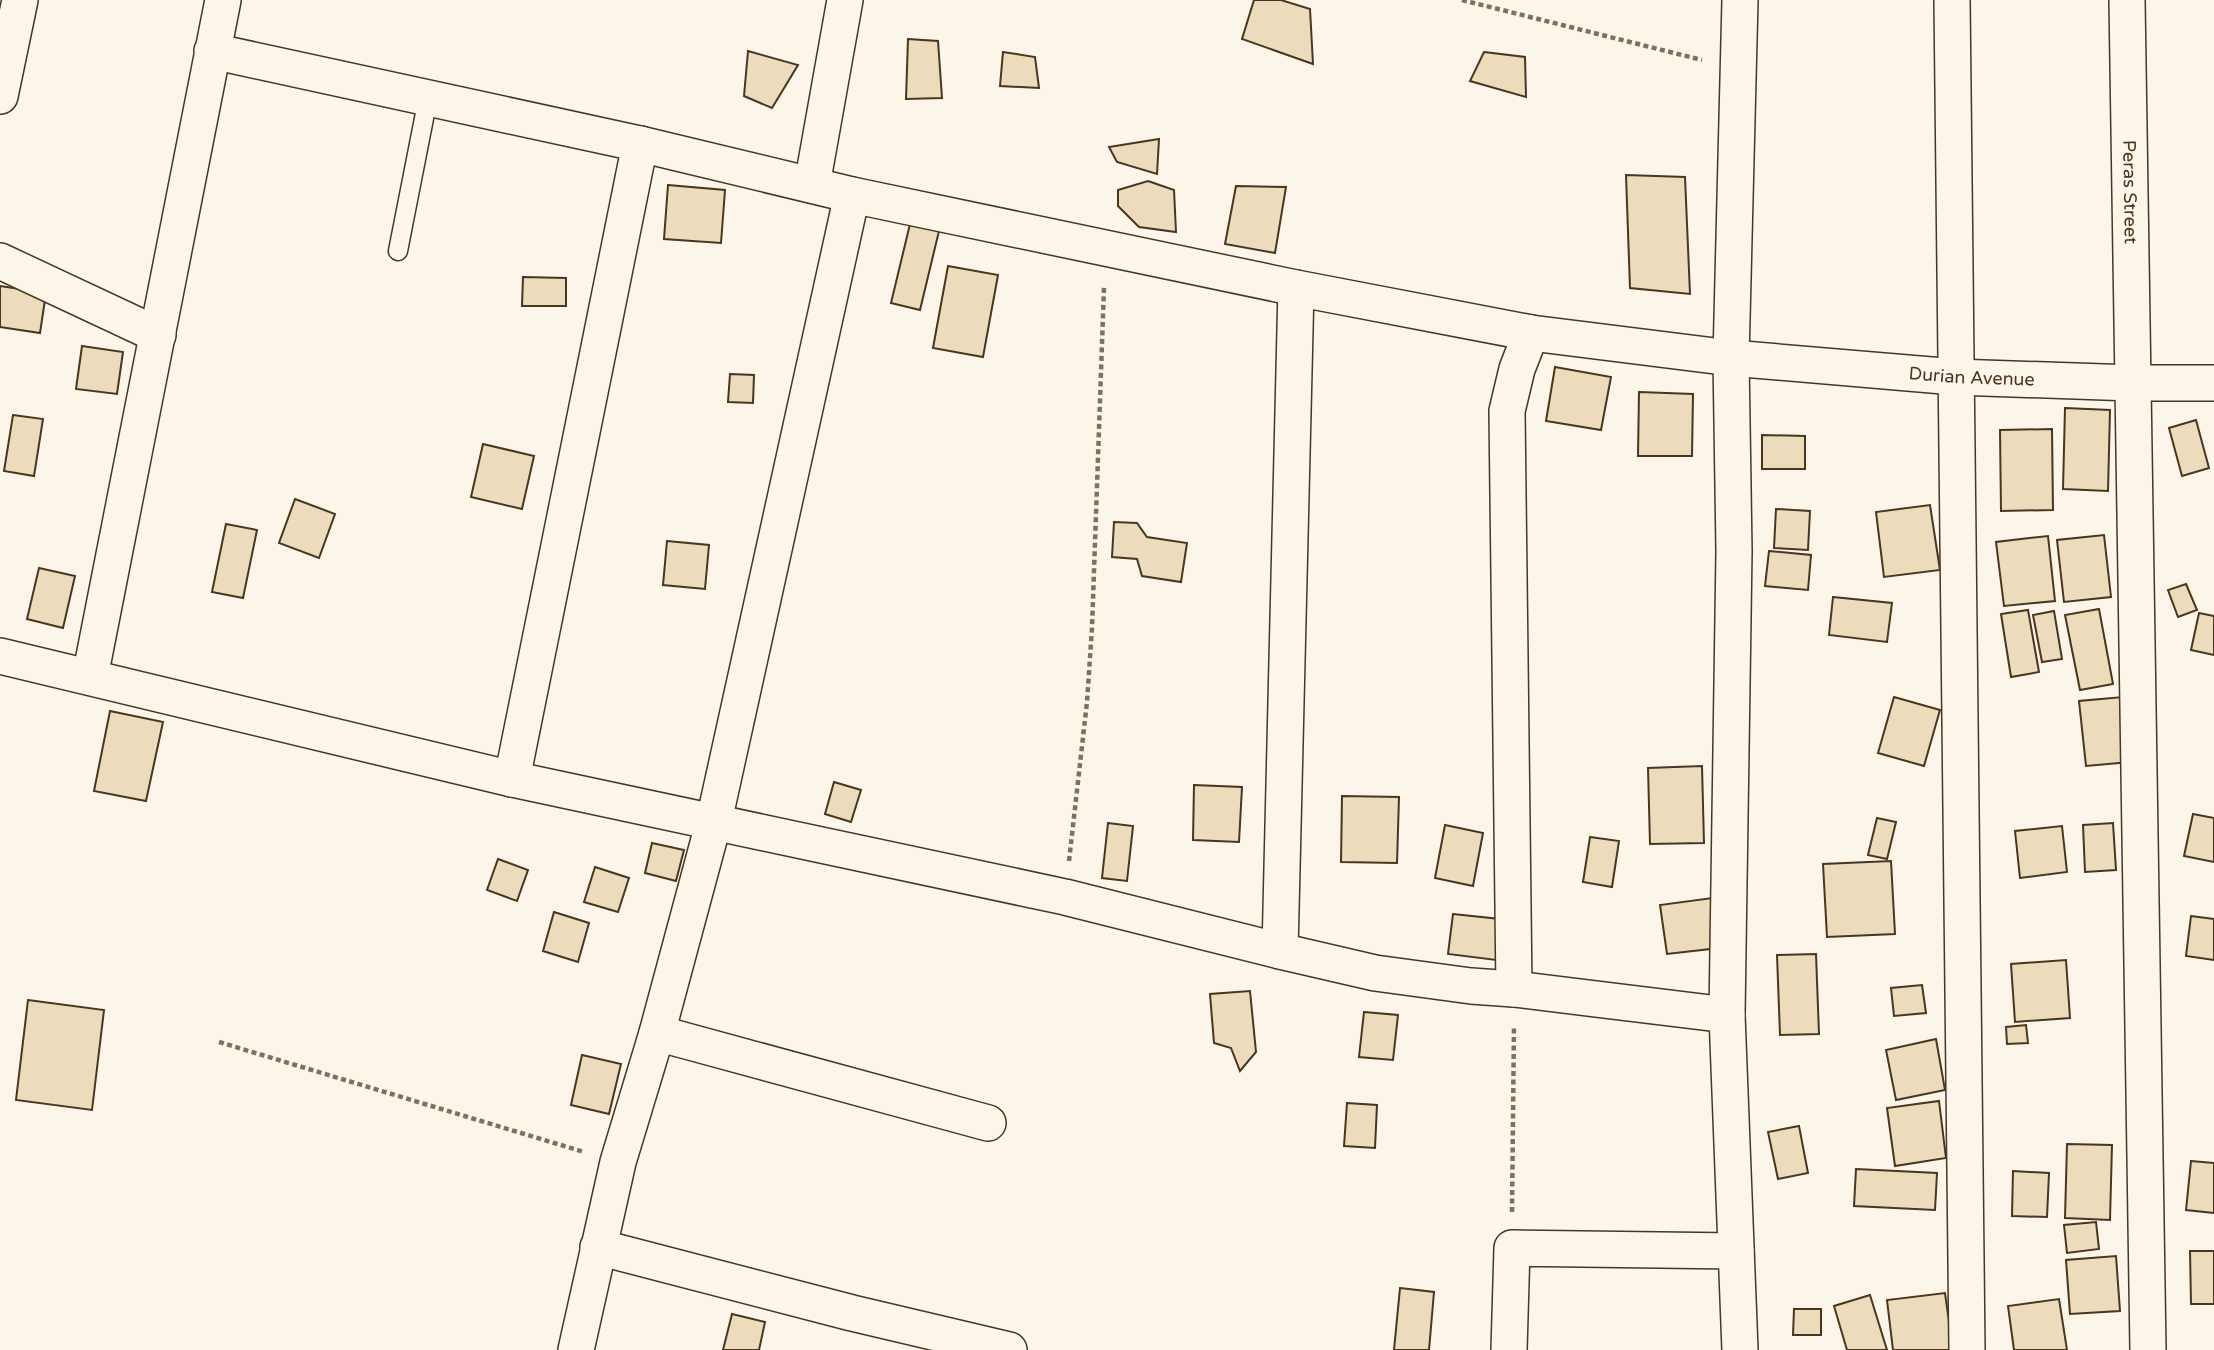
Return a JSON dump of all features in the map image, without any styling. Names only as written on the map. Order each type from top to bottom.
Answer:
[{"type":"street","points":[[0,96],[20,0]]},
{"type":"street","points":[[90,677],[223,0]]},
{"type":"street","points":[[812,185],[845,0]]},
{"type":"street","points":[[1740,0],[1731,358],[1734,551],[1727,1015],[1740,1350]]},
{"type":"street","points":[[1952,0],[1967,1350]]},
{"type":"street","name":"Peras Street","points":[[2127,0],[2148,1350]]},
{"type":"street","name":"Durian Avenue","points":[[212,51],[640,144],[852,195],[1296,288],[1531,332],[1731,358],[1955,377],[2214,383]]},
{"type":"street","points":[[512,779],[640,144]]},
{"type":"street","points":[[576,1350],[618,1162],[657,1033],[714,821],[852,195]]},
{"type":"street","points":[[0,261],[158,335]]},
{"type":"street","points":[[1280,951],[1296,288]]},
{"type":"street","points":[[1514,989],[1507,411],[1514,379],[1531,332]]},
{"type":"street","points":[[0,656],[512,779],[1065,897],[1375,973],[1727,1015]]},
{"type":"street","points":[[657,1033],[988,1123]]},
{"type":"street","points":[[598,1247],[852,1313],[1009,1350]]},
{"type":"street","points":[[1509,1350],[1512,1248],[1736,1251]]},
{"type":"lane","points":[[398,251],[428,98]]},
{"type":"path","points":[[1462,0],[1737,69]]},
{"type":"path","points":[[1065,897],[1087,702],[1092,628],[1105,247]]},
{"type":"path","points":[[1512,1248],[1514,989]]},
{"type":"path","points":[[219,1042],[618,1162]]},
{"type":"building","points":[[1254,0],[1281,0],[1310,9],[1313,64],[1242,39]]},
{"type":"building","points":[[908,39],[938,41],[942,98],[906,99]]},
{"type":"building","points":[[748,51],[798,65],[772,108],[744,96]]},
{"type":"building","points":[[1003,52],[1035,57],[1039,88],[1000,86]]},
{"type":"building","points":[[1484,52],[1525,57],[1526,97],[1470,81]]},
{"type":"building","points":[[1159,139],[1157,174],[1117,162],[1109,147]]},
{"type":"building","points":[[1626,175],[1685,177],[1690,294],[1630,288]]},
{"type":"building","points":[[1148,181],[1174,190],[1176,232],[1139,227],[1118,206],[1118,190]]},
{"type":"building","points":[[668,185],[725,190],[721,243],[664,239]]},
{"type":"building","points":[[1236,186],[1286,187],[1275,253],[1225,244]]},
{"type":"building","points":[[910,224],[939,231],[920,310],[891,303]]},
{"type":"building","points":[[948,266],[998,275],[983,357],[933,348]]},
{"type":"building","points":[[523,277],[566,278],[566,306],[522,306]]},
{"type":"building","points":[[0,286],[46,293],[40,333],[0,327]]},
{"type":"building","points":[[82,346],[123,352],[117,394],[76,389]]},
{"type":"building","points":[[1555,367],[1611,377],[1601,430],[1546,421]]},
{"type":"building","points":[[730,374],[754,375],[753,403],[728,402]]},
{"type":"building","points":[[1639,392],[1693,394],[1692,456],[1638,456]]},
{"type":"building","points":[[2065,408],[2110,410],[2108,491],[2063,489]]},
{"type":"building","points":[[13,415],[43,419],[34,476],[4,471]]},
{"type":"building","points":[[2196,420],[2209,468],[2182,476],[2169,428]]},
{"type":"building","points":[[2052,429],[2053,510],[2001,511],[2000,430]]},
{"type":"building","points":[[1762,435],[1805,436],[1805,469],[1762,469]]},
{"type":"building","points":[[483,444],[534,456],[522,509],[471,497]]},
{"type":"building","points":[[295,499],[335,514],[319,558],[279,543]]},
{"type":"building","points":[[1930,505],[1940,570],[1884,577],[1876,512]]},
{"type":"building","points":[[1776,509],[1810,511],[1808,550],[1774,548]]},
{"type":"building","points":[[1114,522],[1137,523],[1147,537],[1187,543],[1181,582],[1142,576],[1137,559],[1112,557]]},
{"type":"building","points":[[226,524],[257,530],[243,598],[212,592]]},
{"type":"building","points":[[2104,535],[2111,597],[2064,602],[2057,540]]},
{"type":"building","points":[[2048,536],[2055,601],[2004,606],[1996,542]]},
{"type":"building","points":[[667,541],[709,545],[705,589],[663,585]]},
{"type":"building","points":[[1769,551],[1811,555],[1808,590],[1765,586]]},
{"type":"building","points":[[39,568],[75,576],[63,628],[27,619]]},
{"type":"building","points":[[2186,584],[2197,610],[2178,617],[2168,590]]},
{"type":"building","points":[[1833,597],[1892,603],[1887,642],[1829,635]]},
{"type":"building","points":[[2099,609],[2113,684],[2080,690],[2065,615]]},
{"type":"building","points":[[2028,610],[2039,672],[2011,677],[2001,614]]},
{"type":"building","points":[[2054,611],[2062,659],[2042,662],[2033,615]]},
{"type":"building","points":[[2199,613],[2214,616],[2214,655],[2191,650]]},
{"type":"building","points":[[1894,697],[1940,710],[1924,766],[1878,753]]},
{"type":"building","points":[[2123,697],[2130,762],[2086,766],[2079,701]]},
{"type":"building","points":[[110,711],[163,722],[146,801],[94,791]]},
{"type":"building","points":[[1702,766],[1704,843],[1650,844],[1648,768]]},
{"type":"building","points":[[834,782],[861,790],[851,822],[825,814]]},
{"type":"building","points":[[1194,785],[1242,787],[1239,842],[1193,840]]},
{"type":"building","points":[[1342,796],[1399,797],[1397,863],[1341,862]]},
{"type":"building","points":[[2193,814],[2214,818],[2214,862],[2184,856]]},
{"type":"building","points":[[1877,818],[1896,822],[1887,859],[1868,855]]},
{"type":"building","points":[[1108,823],[1133,826],[1127,881],[1102,878]]},
{"type":"building","points":[[2113,823],[2116,870],[2085,872],[2083,825]]},
{"type":"building","points":[[1445,825],[1483,833],[1473,886],[1435,878]]},
{"type":"building","points":[[2062,826],[2067,872],[2020,878],[2015,831]]},
{"type":"building","points":[[1590,837],[1619,841],[1612,887],[1583,882]]},
{"type":"building","points":[[652,843],[684,850],[676,881],[645,873]]},
{"type":"building","points":[[498,859],[528,870],[517,901],[487,890]]},
{"type":"building","points":[[1891,861],[1895,934],[1827,937],[1823,864]]},
{"type":"building","points":[[595,867],[629,878],[618,912],[584,902]]},
{"type":"building","points":[[1712,898],[1719,948],[1667,954],[1660,905]]},
{"type":"building","points":[[554,912],[589,923],[578,962],[543,951]]},
{"type":"building","points":[[1453,914],[1500,919],[1496,960],[1448,954]]},
{"type":"building","points":[[2191,916],[2214,919],[2214,960],[2186,956]]},
{"type":"building","points":[[1816,954],[1819,1034],[1780,1035],[1777,955]]},
{"type":"building","points":[[2066,960],[2070,1018],[2015,1022],[2011,964]]},
{"type":"building","points":[[1922,985],[1926,1013],[1894,1016],[1891,988]]},
{"type":"building","points":[[1250,991],[1256,1052],[1240,1071],[1231,1048],[1214,1043],[1210,994]]},
{"type":"building","points":[[28,1000],[104,1010],[92,1110],[16,1100]]},
{"type":"building","points":[[1364,1012],[1398,1015],[1393,1060],[1359,1057]]},
{"type":"building","points":[[2026,1025],[2028,1043],[2007,1044],[2006,1027]]},
{"type":"building","points":[[1936,1039],[1945,1090],[1896,1100],[1886,1050]]},
{"type":"building","points":[[582,1055],[621,1064],[609,1114],[571,1105]]},
{"type":"building","points":[[1939,1101],[1946,1158],[1895,1166],[1887,1108]]},
{"type":"building","points":[[1347,1103],[1377,1105],[1375,1148],[1344,1146]]},
{"type":"building","points":[[1799,1126],[1808,1173],[1778,1179],[1768,1132]]},
{"type":"building","points":[[2067,1144],[2112,1145],[2110,1220],[2065,1218]]},
{"type":"building","points":[[2191,1161],[2214,1163],[2214,1213],[2186,1210]]},
{"type":"building","points":[[1856,1169],[1937,1173],[1935,1210],[1854,1206]]},
{"type":"building","points":[[2013,1171],[2049,1173],[2047,1217],[2012,1216]]},
{"type":"building","points":[[2096,1222],[2099,1249],[2067,1253],[2064,1225]]},
{"type":"building","points":[[2190,1251],[2214,1251],[2214,1304],[2191,1304]]},
{"type":"building","points":[[2116,1256],[2120,1311],[2070,1314],[2066,1260]]},
{"type":"building","points":[[1400,1288],[1434,1292],[1429,1350],[1394,1350]]},
{"type":"building","points":[[1945,1293],[1953,1350],[1893,1350],[1887,1300]]},
{"type":"building","points":[[1870,1295],[1887,1350],[1847,1350],[1834,1306]]},
{"type":"building","points":[[2059,1299],[2067,1350],[2014,1350],[2008,1306]]},
{"type":"building","points":[[1794,1309],[1821,1309],[1821,1335],[1793,1335]]},
{"type":"building","points":[[732,1314],[765,1322],[759,1350],[723,1350]]}]
